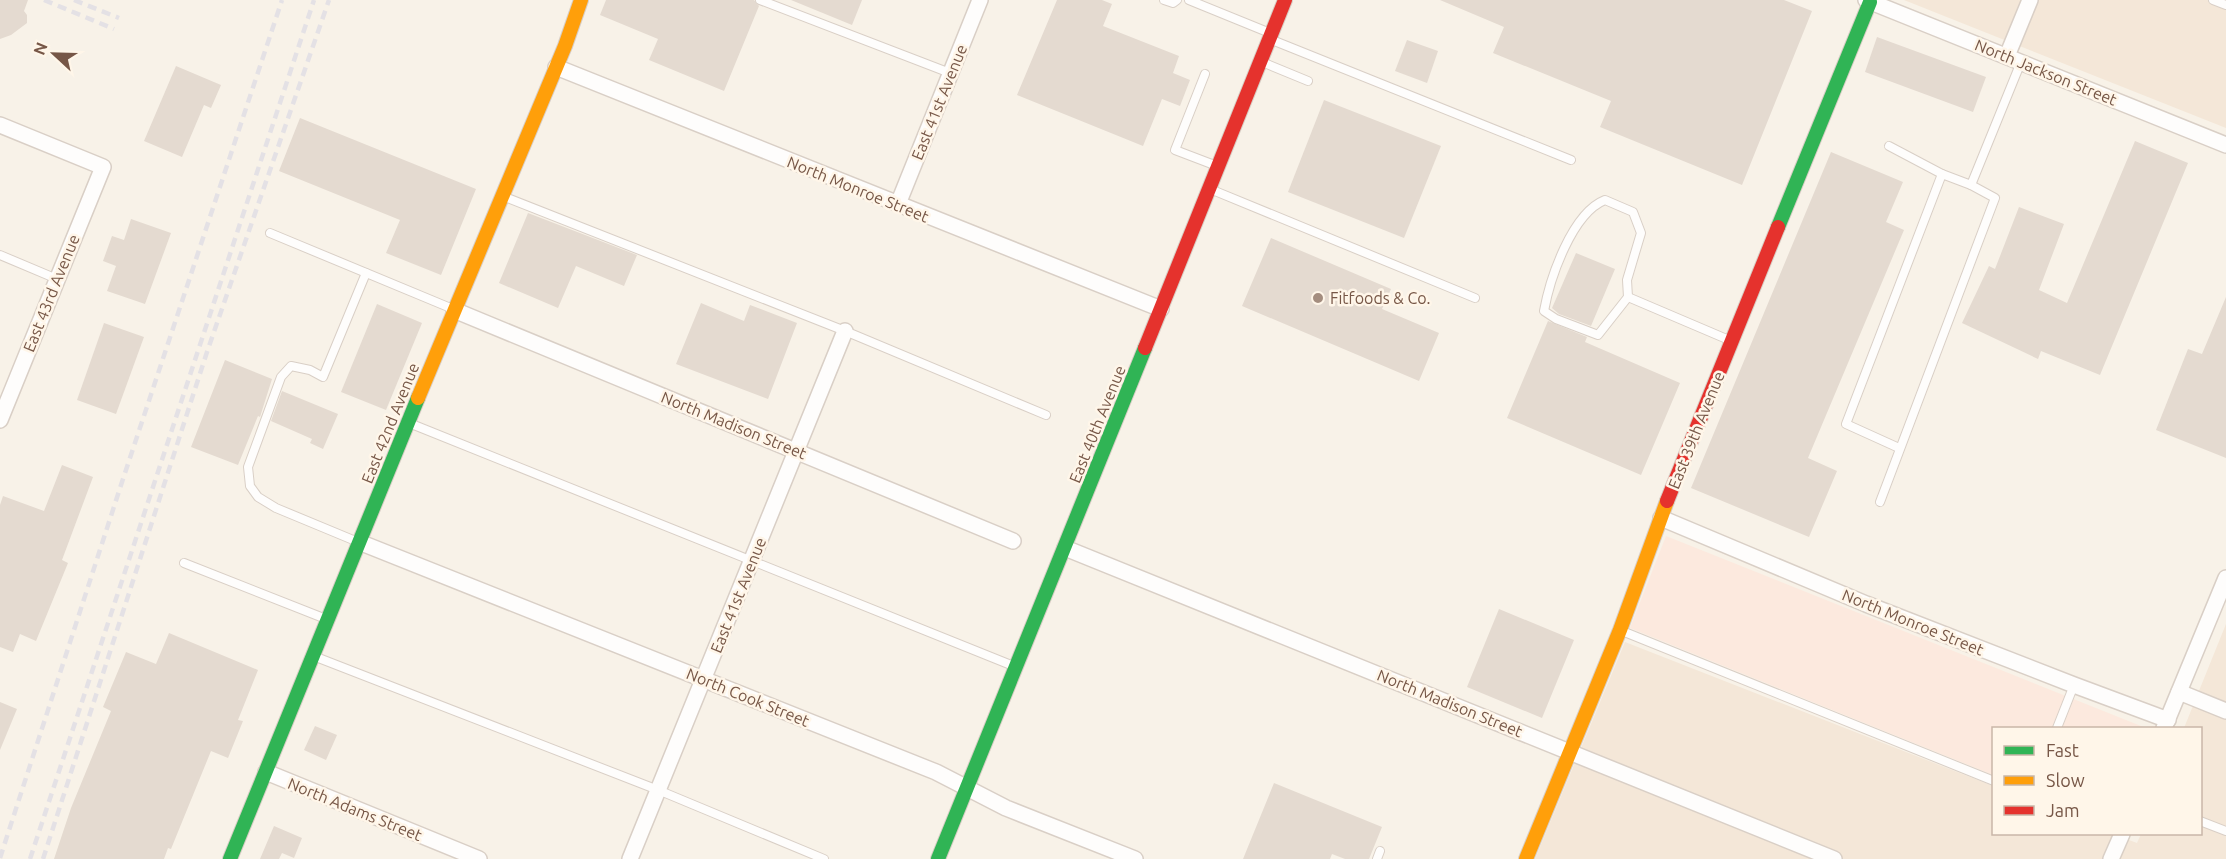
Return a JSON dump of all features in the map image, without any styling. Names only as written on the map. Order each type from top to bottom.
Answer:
[{"type":"street","name":"East 42nd Avenue","points":[[230,859],[501,195],[556,67],[581,0]]},
{"type":"street","name":"East 41st Avenue","points":[[898,204],[980,0]]},
{"type":"street","name":"East 40th Avenue","points":[[938,859],[1285,0]]},
{"type":"street","points":[[2014,59],[2030,0]]},
{"type":"street","name":"North Jackson Street","points":[[1868,1],[2226,145]]},
{"type":"street","name":"East 39th Avenue","points":[[1526,859],[1620,630],[1661,518],[1868,1]]},
{"type":"street","name":"North Monroe Street","points":[[556,67],[1161,309]]},
{"type":"street","name":"East 43rd Avenue","points":[[0,125],[103,167],[57,279],[4,397],[0,420]]},
{"type":"street","name":"North Madison Street","points":[[454,310],[1013,541]]},
{"type":"street","name":"East 41st Avenue","points":[[630,859],[845,331]]},
{"type":"street","name":"North Monroe Street","points":[[1661,518],[1866,604],[2166,724]]},
{"type":"street","name":"North Cook Street","points":[[359,542],[936,772],[1006,808],[1134,859]]},
{"type":"street","name":"North Madison Street","points":[[1065,548],[1834,859]]},
{"type":"street","points":[[2166,724],[2226,578]]},
{"type":"street","points":[[2180,692],[2226,711]]},
{"type":"street","name":"North Adams Street","points":[[266,772],[479,859]]},
{"type":"street","points":[[2111,859],[2122,835]]},
{"type":"lane","points":[[760,0],[950,73]]},
{"type":"lane","points":[[1164,0],[1173,3],[1177,0]]},
{"type":"lane","points":[[1189,0],[1271,37],[1571,160]]},
{"type":"lane","points":[[2213,0],[2226,5]]},
{"type":"lane","points":[[1971,185],[2014,59]]},
{"type":"lane","points":[[1261,62],[1308,81]]},
{"type":"lane","points":[[1204,74],[1175,150],[1218,167]]},
{"type":"lane","points":[[1880,502],[1995,198],[1889,146]]},
{"type":"lane","points":[[1899,448],[1846,424],[1942,174]]},
{"type":"lane","points":[[1210,189],[1475,298]]},
{"type":"lane","points":[[501,195],[845,331],[1046,415]]},
{"type":"lane","points":[[1605,200],[1633,212],[1641,232],[1627,280],[1628,297],[1598,335],[1556,319],[1544,311],[1558,259],[1586,212],[1595,204],[1605,200]]},
{"type":"lane","points":[[270,233],[454,310]]},
{"type":"lane","points":[[0,255],[57,279]]},
{"type":"lane","points":[[359,542],[276,508],[258,497],[250,486],[248,467],[281,377],[291,366],[310,370],[323,377],[366,273]]},
{"type":"lane","points":[[1628,297],[1732,341]]},
{"type":"lane","points":[[408,422],[1017,668]]},
{"type":"lane","points":[[184,563],[327,620]]},
{"type":"lane","points":[[1620,630],[1992,780]]},
{"type":"lane","points":[[313,656],[658,790],[824,859]]},
{"type":"lane","points":[[2058,727],[2074,686]]},
{"type":"lane","points":[[2202,822],[2226,831]]},
{"type":"shaded area","points":[[1904,0],[2226,0],[2226,128]]},
{"type":"shaded area","points":[[1666,536],[2144,727],[1992,727],[1992,775],[1630,628]]},
{"type":"shaded area","points":[[2226,624],[2226,859],[1535,859],[1625,642],[1992,786],[1992,835],[2116,835],[2137,843],[2141,835],[2202,835],[2202,727],[2184,727]]},
{"type":"building","points":[[0,0],[28,0],[24,11],[27,15],[27,23],[11,35],[0,39]]},
{"type":"building","points":[[606,0],[754,0],[759,6],[724,91],[649,60],[658,39],[600,15]]},
{"type":"building","points":[[791,0],[862,0],[852,25]]},
{"type":"building","points":[[1057,0],[1102,0],[1112,4],[1103,26],[1179,56],[1173,73],[1190,80],[1180,106],[1162,99],[1143,146],[1017,95]]},
{"type":"building","points":[[1440,0],[1784,0],[1812,11],[1742,185],[1600,127],[1611,101],[1493,53],[1504,27]]},
{"type":"building","points":[[1877,37],[1986,77],[1973,112],[1865,72]]},
{"type":"building","points":[[1407,40],[1438,51],[1427,83],[1395,71]]},
{"type":"building","points":[[176,66],[221,85],[211,108],[204,105],[182,157],[144,141]]},
{"type":"building","points":[[1324,100],[1441,146],[1404,238],[1288,192]]},
{"type":"building","points":[[300,118],[476,189],[441,275],[386,253],[400,220],[279,171]]},
{"type":"building","points":[[2135,141],[2188,163],[2100,375],[2041,351],[2038,359],[1962,323],[1989,266],[1995,269],[2019,207],[2064,224],[2039,290],[2067,303]]},
{"type":"building","points":[[1831,152],[1903,182],[1886,222],[1904,230],[1808,458],[1837,471],[1809,537],[1691,488]]},
{"type":"building","points":[[528,213],[637,255],[624,286],[576,266],[558,308],[499,283]]},
{"type":"building","points":[[131,219],[171,233],[145,304],[107,291],[116,266],[103,261],[112,236],[124,240]]},
{"type":"building","points":[[1271,238],[1391,289],[1382,309],[1439,333],[1419,381],[1242,306]]},
{"type":"building","points":[[1576,253],[1615,269],[1591,326],[1559,314],[1552,308]]},
{"type":"building","points":[[2226,297],[2226,458],[2156,430],[2188,349],[2202,354]]},
{"type":"building","points":[[701,303],[744,321],[750,305],[797,323],[768,399],[676,364]]},
{"type":"building","points":[[377,304],[422,323],[386,410],[341,392]]},
{"type":"building","points":[[1548,321],[1587,337],[1585,342],[1680,383],[1641,475],[1507,418]]},
{"type":"building","points":[[104,323],[144,337],[116,414],[77,400]]},
{"type":"building","points":[[225,360],[272,379],[260,417],[258,416],[238,465],[191,447]]},
{"type":"building","points":[[282,391],[338,414],[323,449],[310,443],[312,439],[271,421]]},
{"type":"building","points":[[62,465],[93,477],[62,560],[68,563],[36,641],[20,634],[13,652],[0,647],[0,505],[3,496],[44,511]]},
{"type":"building","points":[[1499,609],[1574,640],[1542,718],[1467,687]]},
{"type":"building","points":[[169,633],[258,670],[238,720],[243,721],[228,758],[211,751],[171,849],[168,848],[164,859],[54,859],[71,808],[111,711],[103,707],[126,652],[156,664]]},
{"type":"building","points":[[0,702],[17,709],[0,750]]},
{"type":"building","points":[[315,726],[337,735],[326,760],[304,750]]},
{"type":"building","points":[[1274,783],[1382,827],[1369,859],[1345,859],[1332,854],[1330,859],[1243,859]]},
{"type":"building","points":[[274,826],[302,838],[294,858],[282,853],[279,859],[260,859]]},
{"type":"railway","points":[[44,0],[114,29]]},
{"type":"railway","points":[[74,0],[119,18]]},
{"type":"railway","points":[[0,858],[282,0]]},
{"type":"railway","points":[[30,859],[314,0]]},
{"type":"railway","points":[[43,859],[207,352],[329,0]]},
{"type":"traffic: fast","points":[[1778,227],[1870,2]]},
{"type":"traffic: fast","points":[[938,859],[1145,348]]},
{"type":"traffic: fast","points":[[230,859],[418,398]]},
{"type":"traffic: slow","points":[[418,398],[565,46],[581,0]]},
{"type":"traffic: slow","points":[[1526,859],[1620,630],[1667,501]]},
{"type":"traffic: jam","points":[[1145,348],[1285,0]]},
{"type":"traffic: jam","points":[[1667,501],[1778,227]]},
{"type":"place","name":"Fitfoods & Co.","points":[[1318,298]]}]
